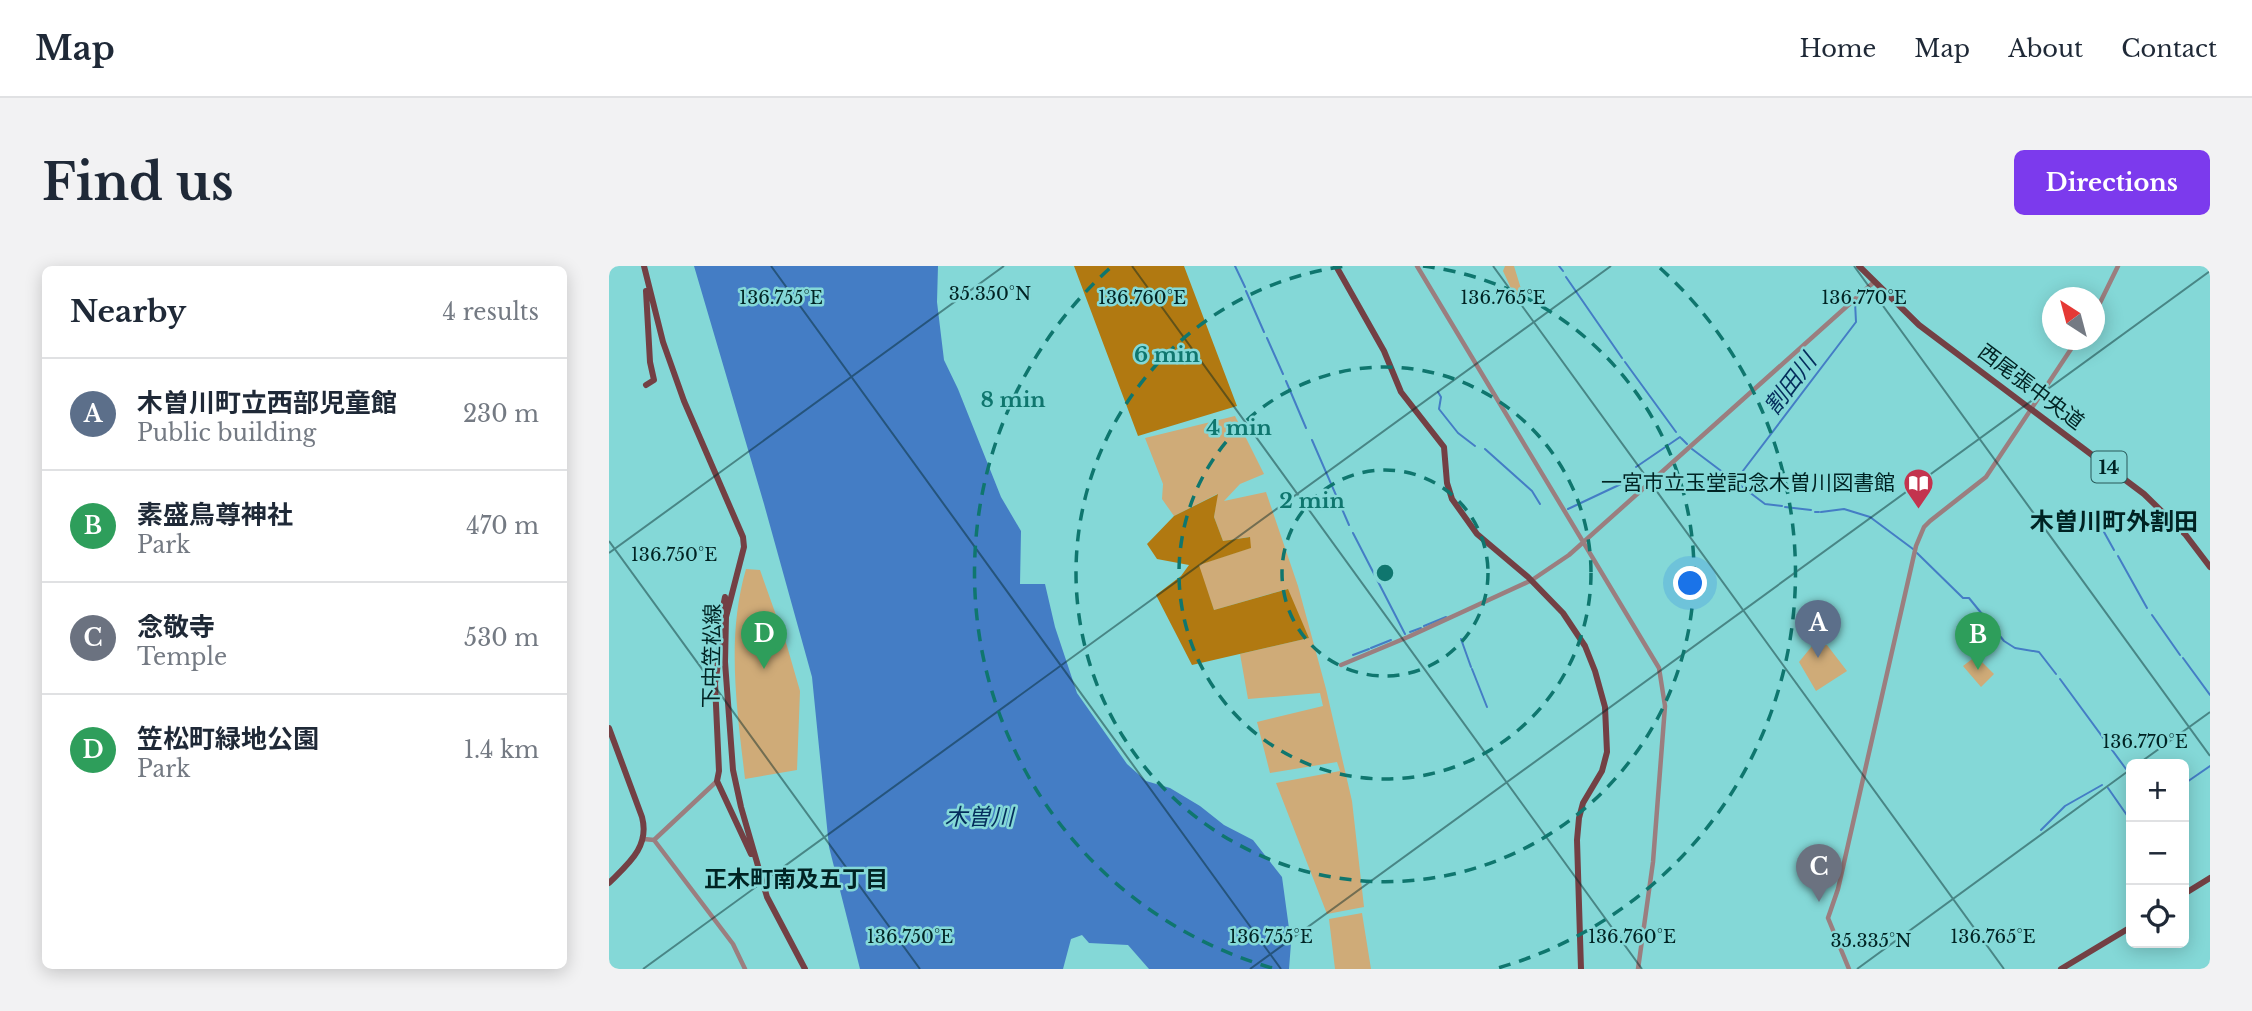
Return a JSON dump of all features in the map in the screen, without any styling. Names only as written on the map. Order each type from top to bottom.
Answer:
[{"type":"main road","name":"下中笠松線","points":[[644,266],[663,342],[684,401],[743,537],[742,554],[726,617],[728,721],[733,770],[755,862],[767,897],[805,969]]},
{"type":"main road","points":[[1336,266],[1384,351],[1401,392],[1444,446],[1447,483],[1453,499],[1477,534],[1532,580],[1563,613],[1585,646],[1605,707],[1607,759],[1583,803],[1577,830],[1581,969]]},
{"type":"main road","name":"西尾張中央道","points":[[1859,266],[1919,326],[2155,503],[2185,534],[2210,567]]},
{"type":"main road","points":[[646,275],[644,280],[648,305],[650,362],[654,380],[646,385]]},
{"type":"main road","points":[[732,589],[727,590],[718,634],[718,670],[715,683],[719,771],[717,781],[755,862]]},
{"type":"main road","points":[[609,728],[642,817],[644,839],[633,859],[609,883]]},
{"type":"main road","points":[[2189,891],[2210,878]]},
{"type":"main road","points":[[2061,969],[2126,930]]},
{"type":"street","points":[[1417,266],[1655,662],[1664,690],[1653,861],[1638,969]]},
{"type":"street","points":[[2105,293],[2119,266]]},
{"type":"street","points":[[1341,665],[1408,638],[1532,580],[1583,543],[1874,282]]},
{"type":"street","points":[[1849,969],[1828,918],[1838,890],[1916,547],[1930,521],[1986,477],[2070,350]]},
{"type":"street","points":[[654,840],[717,781]]},
{"type":"street","points":[[644,839],[654,840],[733,944],[745,969]]},
{"type":"shaded area","points":[[1074,266],[1184,266],[1237,406],[1138,436]]},
{"type":"shaded area","points":[[1505,266],[1514,266],[1522,292],[1515,297],[1503,271]]},
{"type":"shaded area","points":[[1235,416],[1264,474],[1240,484],[1224,501],[1266,492],[1298,586],[1326,689],[1352,801],[1364,907],[1327,914],[1276,783],[1340,771],[1337,762],[1270,773],[1257,722],[1323,706],[1320,693],[1248,699],[1240,654],[1309,638],[1287,589],[1214,610],[1198,565],[1250,548],[1249,537],[1223,541],[1214,517],[1217,494],[1174,516],[1162,499],[1163,484],[1145,438]]},
{"type":"shaded area","points":[[1218,494],[1214,517],[1223,541],[1250,537],[1251,548],[1199,565],[1214,610],[1288,589],[1309,638],[1192,665],[1156,595],[1181,576],[1189,565],[1157,559],[1147,544],[1174,516]]},
{"type":"shaded area","points":[[746,569],[760,570],[800,691],[797,770],[745,779],[735,647],[736,621]]},
{"type":"shaded area","points":[[1827,645],[1847,671],[1816,691],[1799,662],[1812,646]]},
{"type":"shaded area","points":[[1976,656],[1994,674],[1981,687],[1963,666]]},
{"type":"shaded area","points":[[1362,913],[1371,969],[1335,969],[1329,919]]},
{"type":"water","name":"木曽川","points":[[694,266],[938,266],[937,302],[944,360],[1001,497],[1021,531],[1020,584],[1045,584],[1055,627],[1077,693],[1127,764],[1146,781],[1170,788],[1200,806],[1224,825],[1253,840],[1282,877],[1291,943],[1289,969],[1149,969],[1128,945],[1089,943],[1082,935],[1071,939],[1063,969],[860,969],[829,847],[812,677]]},
{"type":"waterway","points":[[1235,266],[1245,287]]},
{"type":"waterway","points":[[1559,266],[1563,271]]},
{"type":"waterway","points":[[1566,277],[1622,358]]},
{"type":"waterway","points":[[1246,291],[1264,332]]},
{"type":"waterway","name":"割田川","points":[[1736,480],[1856,322],[1855,302]]},
{"type":"waterway","points":[[1267,338],[1283,374]]},
{"type":"waterway","points":[[1625,362],[1676,432]]},
{"type":"waterway","points":[[1286,381],[1306,428]]},
{"type":"waterway","points":[[1438,392],[1441,397],[1439,409],[1458,433],[1475,446]]},
{"type":"waterway","points":[[1636,467],[1680,437]]},
{"type":"waterway","points":[[1681,438],[1687,444]]},
{"type":"waterway","points":[[1312,440],[1349,525]]},
{"type":"waterway","points":[[1485,449],[1532,491],[1540,504]]},
{"type":"waterway","name":"割田川","points":[[1692,449],[1765,504],[1782,506]]},
{"type":"waterway","points":[[1568,509],[1621,484]]},
{"type":"waterway","points":[[1785,507],[1811,510]]},
{"type":"waterway","points":[[1821,512],[1844,509],[1870,517],[1913,549]]},
{"type":"waterway","points":[[2096,519],[2101,527]]},
{"type":"waterway","points":[[2104,532],[2114,550]]},
{"type":"waterway","points":[[1353,533],[1405,634]]},
{"type":"waterway","points":[[1917,553],[1963,598],[1969,598],[2004,641],[2015,648],[2039,652],[2056,674]]},
{"type":"waterway","points":[[2118,556],[2147,608]]},
{"type":"waterway","points":[[2152,615],[2180,655]]},
{"type":"waterway","points":[[1424,626],[1446,617]]},
{"type":"waterway","points":[[1410,632],[1421,628]]},
{"type":"waterway","points":[[1461,639],[1471,667]]},
{"type":"waterway","points":[[1371,648],[1391,640]]},
{"type":"waterway","points":[[1353,655],[1369,649]]},
{"type":"waterway","points":[[2183,658],[2210,695]]},
{"type":"waterway","points":[[1472,669],[1487,707]]},
{"type":"waterway","points":[[2060,679],[2126,769]]},
{"type":"waterway","points":[[2189,781],[2210,766]]},
{"type":"waterway","points":[[2041,830],[2065,806],[2102,785]]},
{"type":"waterway","points":[[2108,788],[2126,814]]},
{"type":"place","name":"一宮市立玉堂記念木曽川図書館","points":[[1918,510]]},
{"type":"place","name":"木曽川町立西部児童館","points":[[1818,658]]},
{"type":"place","name":"笠松町緑地公園","points":[[764,669]]},
{"type":"place","name":"素盛鳥尊神社","points":[[1978,670]]},
{"type":"place","name":"念敬寺","points":[[1819,902]]},
{"type":"district","name":"木曽川町外割田","points":[[2114,522]]},
{"type":"district","name":"正木町南及五丁目","points":[[796,879]]}]
